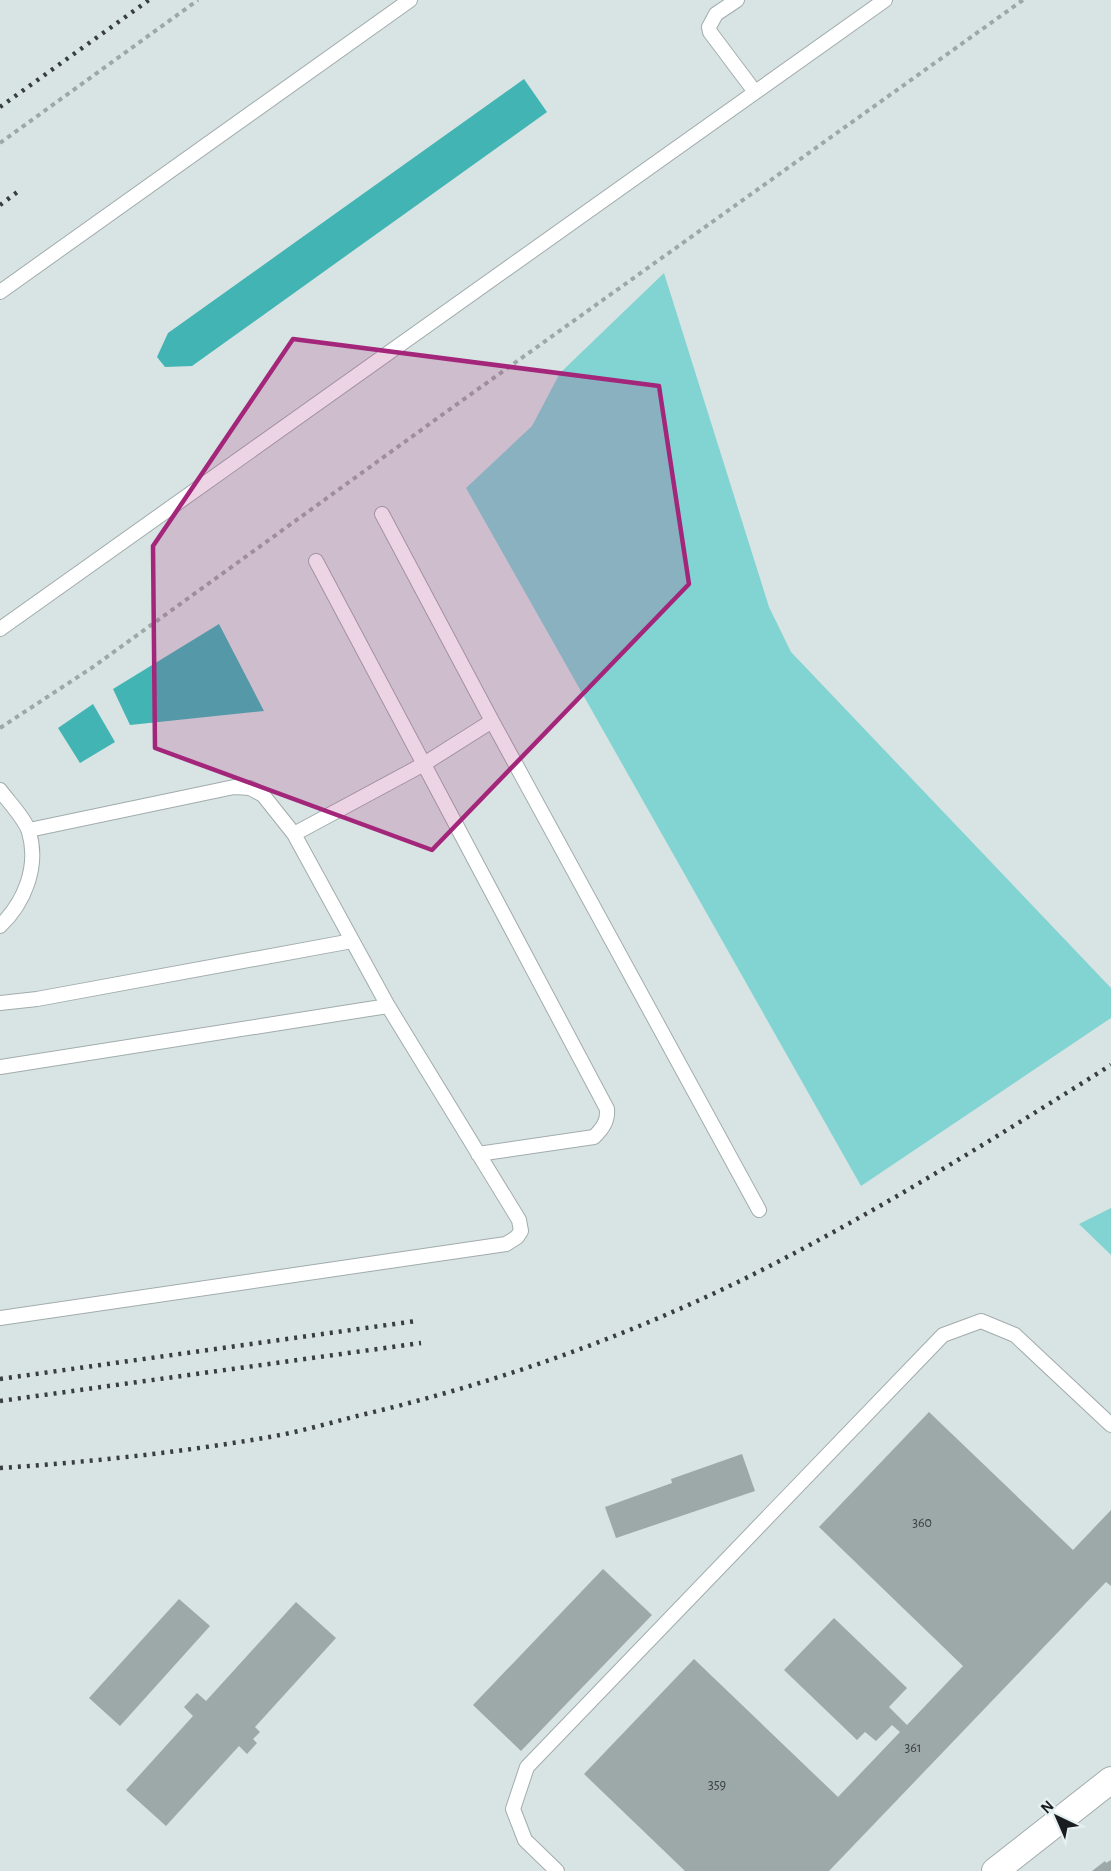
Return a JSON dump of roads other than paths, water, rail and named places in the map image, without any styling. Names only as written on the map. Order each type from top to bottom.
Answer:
[{"type":"street","points":[[994,1871],[1111,1780]]},
{"type":"lane","points":[[0,292],[410,0]]},
{"type":"lane","points":[[736,0],[716,14],[709,27],[710,32],[755,92]]},
{"type":"lane","points":[[0,629],[885,0]]},
{"type":"lane","points":[[382,514],[492,721],[759,1210]]},
{"type":"lane","points":[[316,561],[607,1109],[608,1118],[603,1129],[594,1137],[477,1154]]},
{"type":"lane","points":[[294,834],[424,764],[492,721]]},
{"type":"lane","points":[[0,1318],[506,1244],[517,1237],[521,1231],[519,1221],[388,1006],[294,834],[263,795],[250,788],[234,787],[29,830]]},
{"type":"lane","points":[[0,790],[29,830],[33,858],[29,884],[0,926]]},
{"type":"lane","points":[[0,1003],[38,999],[352,941]]},
{"type":"lane","points":[[0,1067],[388,1006]]},
{"type":"lane","points":[[557,1871],[525,1840],[513,1809],[527,1767],[944,1335],[981,1321],[1015,1335],[1111,1425]]},
{"type":"railway","points":[[0,107],[149,0]]},
{"type":"railway","points":[[0,205],[20,190]]},
{"type":"railway","points":[[0,1468],[138,1456],[275,1436],[406,1404],[553,1359],[696,1302],[789,1256],[929,1177],[1111,1065]]},
{"type":"railway","points":[[0,1379],[416,1321]]},
{"type":"railway","points":[[0,1401],[421,1343]]}]
